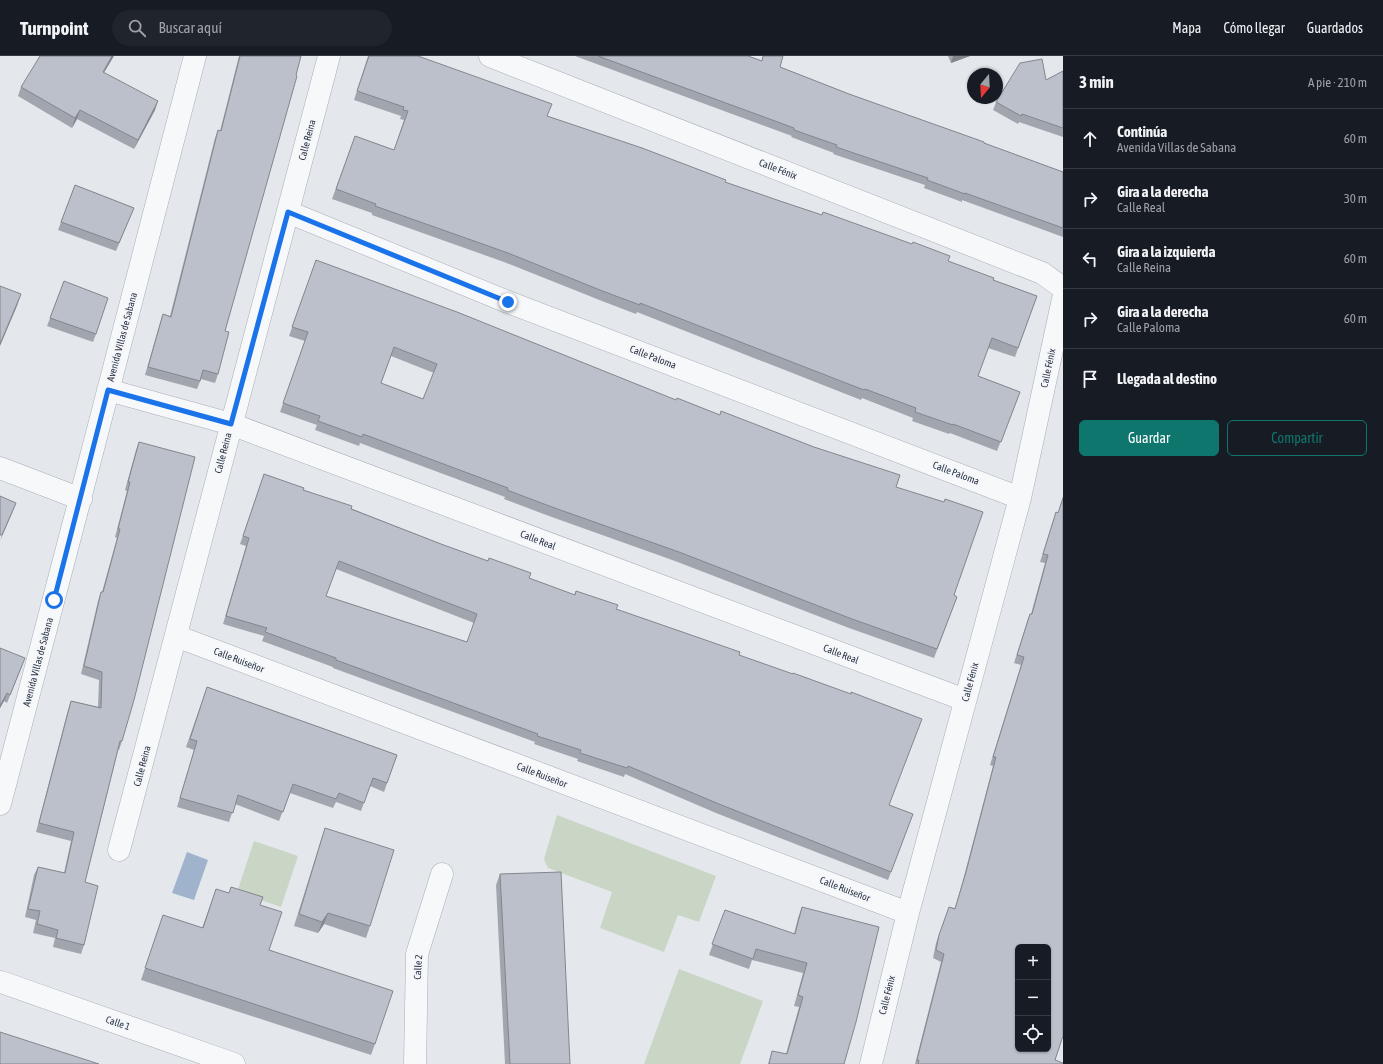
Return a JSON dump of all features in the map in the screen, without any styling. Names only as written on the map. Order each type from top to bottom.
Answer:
[{"type":"street","name":"Avenida Villas de Sabana","points":[[0,804],[81,499],[195,56]]},
{"type":"street","name":"Calle Reina","points":[[120,850],[329,56]]},
{"type":"street","name":"Calle Fénix","points":[[490,56],[1042,273],[1063,288]]},
{"type":"street","name":"Calle Paloma","points":[[288,212],[515,305],[1020,498]]},
{"type":"street","name":"Calle Fénix","points":[[870,1064],[908,913],[1020,498],[1063,299]]},
{"type":"street","name":"Calle Real","points":[[108,390],[231,424],[965,700]]},
{"type":"street","points":[[0,468],[81,499]]},
{"type":"street","name":"Calle Ruiseñor","points":[[176,636],[908,913]]},
{"type":"street","name":"Calle 2","points":[[415,1064],[417,954],[442,874]]},
{"type":"street","name":"Calle 1","points":[[1,982],[234,1064]]},
{"type":"green space","points":[[557,815],[716,876],[699,922],[678,915],[664,952],[600,928],[612,892],[548,868],[544,859]]},
{"type":"green space","points":[[254,841],[298,856],[281,907],[237,892]]},
{"type":"green space","points":[[679,969],[763,1001],[740,1064],[644,1064]]},
{"type":"water","points":[[187,852],[208,860],[194,900],[172,893]]},
{"type":"building","points":[[40,56],[112,56],[103,72],[158,101],[138,140],[80,110],[75,118],[21,87]]},
{"type":"building","points":[[240,56],[301,56],[297,76],[225,331],[229,332],[218,374],[203,370],[200,381],[148,367],[163,314],[171,317],[218,130],[221,131]]},
{"type":"building","points":[[369,56],[418,56],[552,104],[547,116],[642,148],[726,180],[725,182],[780,201],[822,215],[823,212],[912,244],[913,242],[950,256],[948,261],[994,278],[993,280],[1037,296],[1018,348],[992,338],[978,376],[1020,392],[1001,442],[915,412],[916,408],[865,389],[864,390],[640,303],[640,305],[605,292],[508,253],[375,206],[376,204],[336,189],[355,136],[394,150],[408,111],[403,110],[404,107],[357,91]]},
{"type":"building","points":[[598,56],[748,56],[762,61],[763,56],[783,56],[780,67],[849,94],[1063,172],[1063,228],[927,180],[928,178],[836,147],[837,145],[794,130],[794,128]]},
{"type":"building","points":[[1042,59],[1046,80],[1063,71],[1063,128],[1022,114],[1021,116],[1000,104],[1003,104],[1003,91],[1020,63]]},
{"type":"building","points":[[75,185],[134,208],[119,243],[61,222]]},
{"type":"building","points":[[316,260],[457,312],[676,400],[677,398],[720,415],[721,411],[814,447],[900,475],[896,487],[944,502],[945,499],[983,512],[954,595],[957,597],[937,649],[852,619],[679,552],[552,507],[507,490],[508,488],[363,434],[362,437],[318,421],[320,416],[283,403],[308,332],[292,327]],"holes":[[[394,347],[437,364],[423,399],[381,383]]]},
{"type":"building","points":[[64,281],[108,298],[96,334],[50,318]]},
{"type":"building","points":[[0,286],[21,294],[0,344]]},
{"type":"building","points":[[139,442],[195,457],[134,700],[122,741],[120,741],[85,882],[98,886],[84,945],[56,938],[58,930],[37,924],[40,911],[28,909],[38,867],[65,873],[74,832],[39,823],[71,701],[101,708],[102,672],[84,666],[101,592],[103,592],[120,529],[118,529],[130,482],[128,482]]},
{"type":"building","points":[[264,474],[304,488],[303,490],[352,506],[351,509],[441,544],[488,561],[489,558],[531,573],[529,578],[575,595],[576,591],[618,605],[616,609],[740,652],[739,655],[851,694],[851,692],[922,719],[889,805],[913,814],[891,872],[719,804],[628,766],[627,768],[580,753],[581,750],[537,736],[538,734],[336,660],[336,658],[265,632],[267,628],[226,616],[249,538],[243,536]],"holes":[[[339,561],[477,614],[467,642],[326,596]]]},
{"type":"building","points":[[0,496],[16,503],[2,535],[0,535]]},
{"type":"building","points":[[1063,498],[1063,1036],[1055,1060],[1063,1064],[918,1064],[919,1060],[917,1060],[944,954],[936,950],[939,935],[949,907],[955,909],[966,872],[996,757],[993,757],[1024,657],[1017,655],[1030,614],[1032,614],[1048,555],[1043,554],[1056,512],[1058,513]]},
{"type":"building","points":[[0,648],[25,658],[10,695],[7,693],[0,706]]},
{"type":"building","points":[[207,687],[397,755],[387,783],[373,778],[364,803],[339,793],[336,799],[293,784],[283,812],[238,795],[233,813],[180,798],[197,741],[190,739]]},
{"type":"building","points":[[325,828],[394,850],[370,926],[328,913],[322,922],[299,914]]},
{"type":"building","points":[[561,872],[570,1064],[510,1064],[500,874]]},
{"type":"building","points":[[231,887],[263,897],[260,905],[282,912],[269,950],[393,991],[375,1044],[145,968],[163,915],[203,928],[216,889],[229,893]]},
{"type":"building","points":[[802,907],[879,927],[856,1022],[844,1064],[769,1064],[772,1051],[787,1054],[803,997],[798,995],[807,963],[756,949],[753,959],[712,944],[725,910],[795,934]]},
{"type":"building","points":[[0,1032],[99,1064],[0,1064]]},
{"type":"route","points":[[54,600],[108,390],[231,424],[288,212],[508,302]]}]
